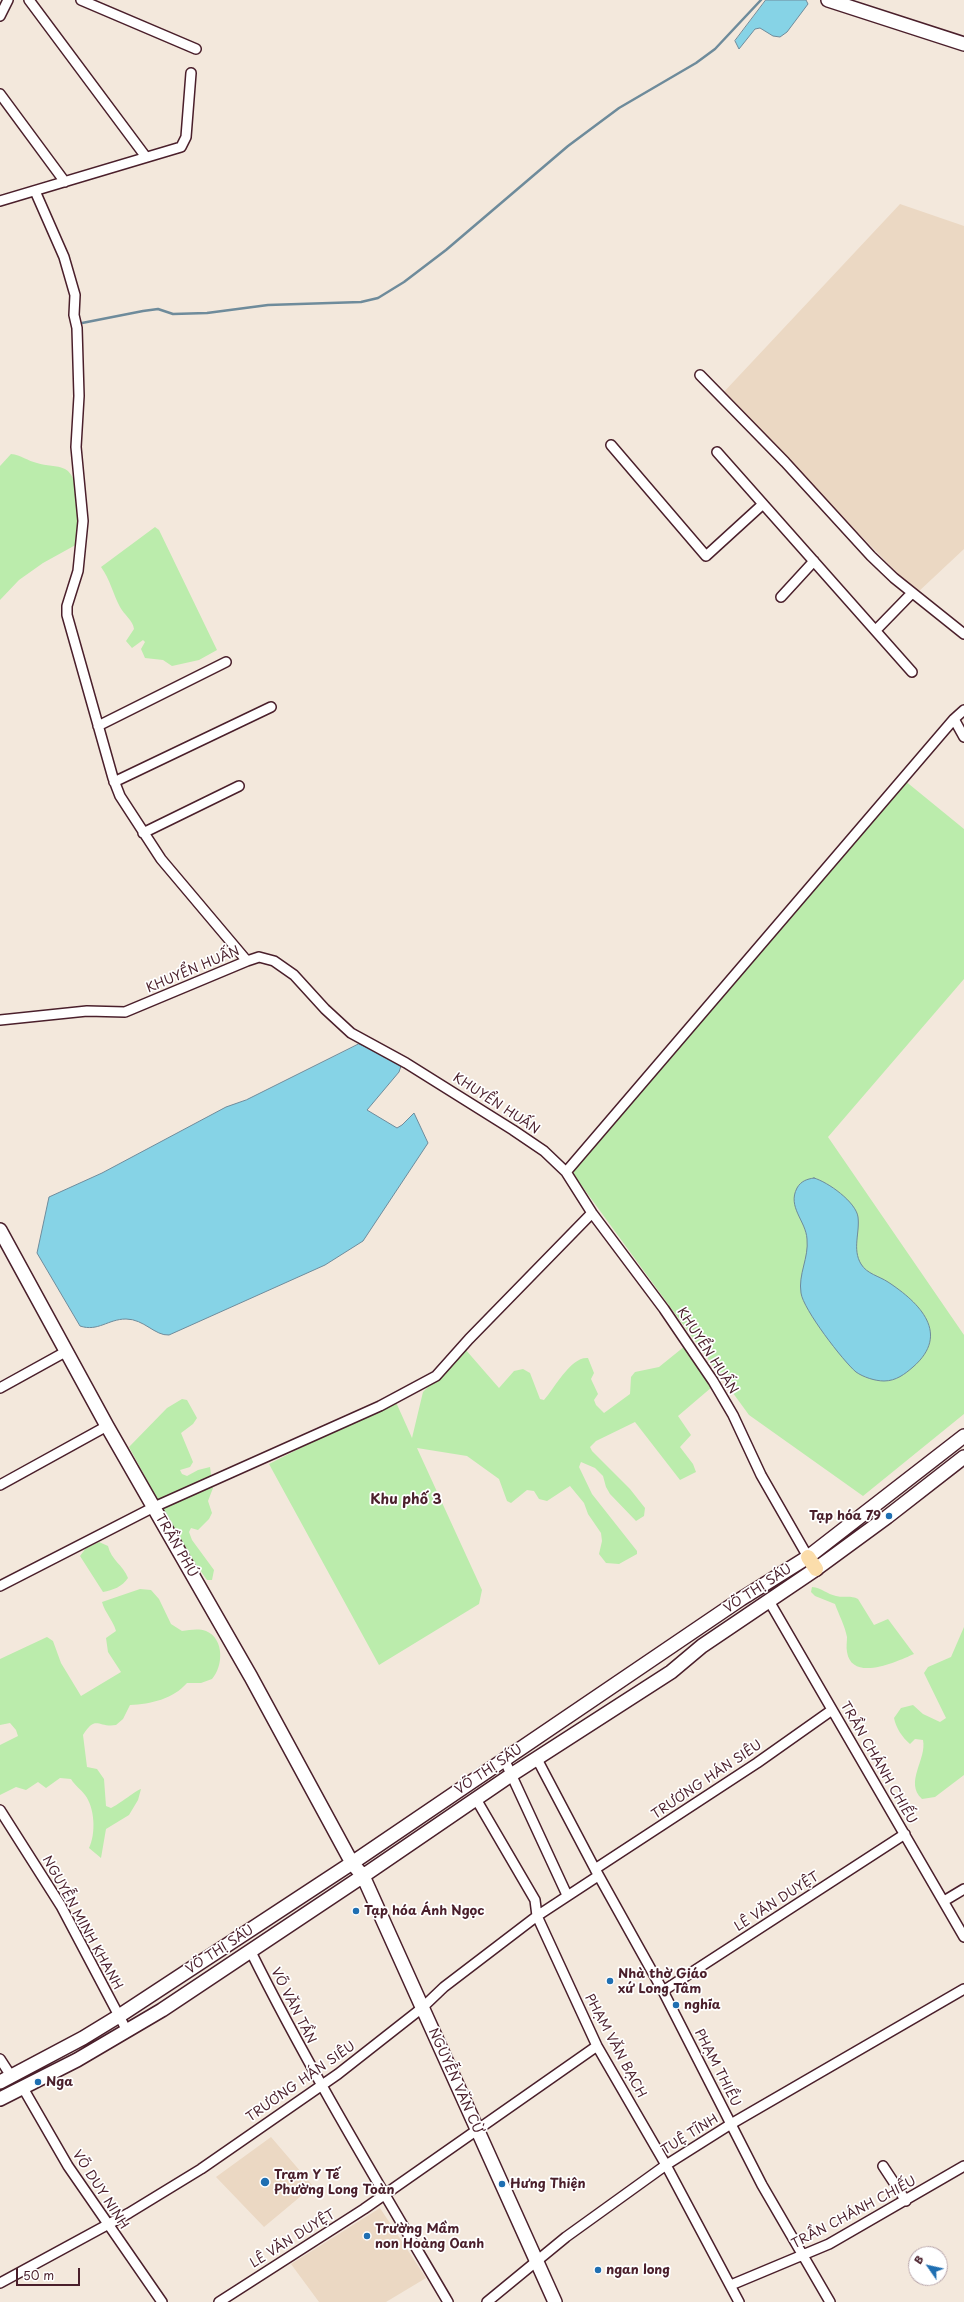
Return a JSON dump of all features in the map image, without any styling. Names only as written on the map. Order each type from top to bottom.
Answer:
[{"type":"main road","points":[[828,0],[964,44]]},
{"type":"main road","name":"TRẦN PHÚ","points":[[0,1230],[107,1426],[251,1677],[352,1863]]},
{"type":"main road","name":"VÕ THỊ SÁU","points":[[0,2099],[77,2060],[128,2031],[363,1876],[511,1775],[670,1672],[702,1646],[769,1601],[812,1563],[964,1436]]},
{"type":"main road","name":"VÕ THỊ SÁU","points":[[5,2079],[119,2016],[352,1863],[741,1599],[812,1563],[964,1458]]},
{"type":"main road","name":"NGUYỄN VĂN CỪ","points":[[352,1863],[363,1876],[535,2261],[555,2302]]},
{"type":"street","points":[[0,16],[8,0]]},
{"type":"street","points":[[29,0],[146,157]]},
{"type":"street","points":[[81,0],[196,49]]},
{"type":"street","points":[[0,201],[178,148],[185,142],[191,73]]},
{"type":"street","points":[[0,94],[65,182]]},
{"type":"street","points":[[35,191],[64,257],[75,295],[74,315],[77,328],[79,404],[76,447],[83,520],[78,571],[67,606],[67,615],[114,782],[120,796],[143,833],[194,900],[247,961]]},
{"type":"street","points":[[700,375],[785,462],[871,556],[912,594],[964,634]]},
{"type":"street","points":[[611,445],[706,556],[762,504]]},
{"type":"street","points":[[717,452],[912,672]]},
{"type":"street","points":[[781,597],[814,561]]},
{"type":"street","points":[[876,630],[912,594]]},
{"type":"street","points":[[98,726],[226,662]]},
{"type":"street","points":[[114,782],[271,707]]},
{"type":"street","points":[[566,1172],[954,719],[964,710]]},
{"type":"street","points":[[954,719],[964,737]]},
{"type":"street","points":[[143,833],[239,786]]},
{"type":"street","name":"KHUYỂN HUẤN","points":[[0,1020],[87,1011],[124,1012],[247,961],[259,957],[274,961],[294,975],[325,1009],[351,1033],[433,1079],[513,1130],[544,1151],[566,1172],[592,1213],[664,1309],[713,1381],[733,1416],[757,1468],[812,1563]]},
{"type":"street","points":[[0,1586],[154,1507],[380,1406],[436,1376],[469,1339],[592,1213]]},
{"type":"street","points":[[0,1388],[67,1351]]},
{"type":"street","points":[[0,1485],[107,1426]]},
{"type":"street","name":"TRẦN CHÁNH CHIẾU","points":[[769,1601],[964,1937]]},
{"type":"street","name":"TRƯƠNG HÁN SIÊU","points":[[0,2283],[108,2225],[201,2169],[321,2086],[422,2008],[440,1990],[597,1872],[832,1710]]},
{"type":"street","points":[[504,1759],[567,1895]]},
{"type":"street","name":"PHẠM THIỀU","points":[[537,1759],[597,1872],[663,1991],[762,2185],[830,2302]]},
{"type":"street","name":"PHẠM VĂN BẠCH","points":[[476,1799],[535,1900],[537,1916],[597,2046],[666,2165],[739,2302]]},
{"type":"street","name":"NGUYỄN MINH KHANH","points":[[0,1810],[61,1906],[128,2031]]},
{"type":"street","name":"LÊ VĂN DUYỆT","points":[[663,1991],[905,1834]]},
{"type":"street","points":[[944,1901],[964,1889]]},
{"type":"street","name":"VÕ VĂN TẦN","points":[[250,1950],[287,2024],[321,2086],[448,2302]]},
{"type":"street","name":"TUỆ TĨNH","points":[[486,2302],[535,2261],[666,2165],[731,2124],[964,1989]]},
{"type":"street","name":"LÊ VĂN DUYỆT","points":[[219,2302],[385,2195],[477,2132],[597,2046]]},
{"type":"street","points":[[0,2058],[5,2079]]},
{"type":"street","name":"VÕ DUY NINH","points":[[23,2088],[68,2166],[162,2302]]},
{"type":"street","points":[[883,2166],[906,2201]]},
{"type":"street","name":"TRẦN CHÁNH CHIẾU","points":[[731,2285],[803,2256],[906,2201],[964,2166]]},
{"type":"shaded area","points":[[900,204],[964,226],[964,549],[917,593],[722,394]]},
{"type":"shaded area","name":"Trạm Y Tế Phường Long Toàn","points":[[271,2137],[313,2186],[264,2227],[216,2177]]},
{"type":"shaded area","name":"Trường Mầm non Hoàng Oanh","points":[[380,2208],[426,2278],[386,2302],[319,2302],[291,2264]]},
{"type":"green space","points":[[11,454],[40,464],[65,469],[71,474],[75,482],[79,502],[81,542],[43,563],[19,580],[0,600],[0,466]]},
{"type":"green space","points":[[155,527],[159,530],[217,650],[199,660],[172,666],[163,660],[145,658],[141,649],[145,642],[143,640],[132,648],[126,641],[134,629],[133,626],[120,607],[107,576],[101,567]]},
{"type":"green space","points":[[904,780],[964,829],[964,979],[828,1137],[964,1335],[964,1414],[863,1496],[749,1415],[568,1167]]},
{"type":"green space","points":[[685,1346],[712,1387],[678,1416],[691,1435],[680,1447],[693,1464],[696,1472],[680,1480],[635,1422],[596,1441],[590,1447],[592,1451],[630,1489],[645,1508],[644,1516],[636,1521],[610,1494],[603,1476],[595,1468],[581,1462],[579,1467],[592,1494],[637,1551],[637,1554],[619,1564],[606,1563],[599,1554],[602,1541],[601,1533],[588,1514],[584,1503],[570,1486],[547,1501],[539,1499],[534,1491],[527,1490],[511,1503],[507,1501],[499,1479],[467,1456],[417,1448],[482,1590],[479,1604],[379,1665],[269,1464],[395,1400],[412,1438],[423,1392],[465,1349],[499,1388],[514,1371],[523,1369],[530,1373],[540,1399],[544,1400],[563,1374],[575,1362],[588,1358],[594,1373],[591,1379],[598,1394],[594,1400],[596,1405],[604,1413],[630,1394],[631,1377],[635,1372],[659,1367]]},
{"type":"green space","points":[[182,1399],[187,1400],[197,1418],[193,1424],[181,1433],[193,1462],[190,1467],[180,1470],[182,1474],[187,1476],[198,1470],[210,1467],[213,1488],[208,1501],[212,1513],[209,1519],[198,1530],[191,1528],[189,1532],[192,1540],[214,1570],[212,1580],[207,1580],[185,1548],[129,1447],[167,1408]]},
{"type":"green space","points":[[99,1542],[108,1546],[112,1555],[126,1573],[128,1578],[117,1588],[103,1592],[80,1556],[86,1548]]},
{"type":"green space","points":[[812,1587],[836,1596],[853,1597],[858,1599],[874,1625],[888,1619],[914,1654],[887,1665],[866,1668],[857,1666],[851,1661],[847,1652],[846,1633],[835,1604],[815,1596],[811,1592]]},
{"type":"green space","points":[[140,1589],[151,1590],[159,1599],[171,1624],[182,1631],[200,1630],[206,1631],[212,1635],[219,1647],[220,1661],[216,1674],[212,1679],[201,1683],[187,1683],[175,1693],[161,1700],[130,1705],[123,1719],[116,1725],[94,1723],[83,1735],[87,1767],[97,1769],[104,1779],[106,1806],[111,1808],[141,1789],[138,1800],[129,1815],[106,1829],[101,1858],[89,1848],[93,1836],[93,1814],[91,1807],[85,1795],[71,1779],[60,1778],[46,1788],[38,1782],[26,1790],[16,1787],[0,1795],[0,1745],[18,1736],[16,1730],[10,1723],[0,1725],[0,1659],[47,1637],[53,1641],[61,1663],[81,1696],[121,1672],[108,1652],[106,1638],[116,1631],[102,1602]]},
{"type":"green space","points":[[964,1627],[964,1775],[935,1797],[922,1799],[917,1792],[915,1778],[922,1755],[923,1740],[915,1739],[910,1744],[900,1732],[894,1718],[901,1708],[913,1705],[923,1714],[940,1722],[946,1718],[924,1673],[928,1667],[951,1657]]},
{"type":"water","points":[[766,0],[806,0],[808,4],[787,32],[780,37],[773,36],[760,28],[755,29],[739,49],[735,41]]},
{"type":"water","points":[[359,1044],[390,1057],[401,1066],[399,1072],[367,1110],[397,1128],[414,1113],[428,1143],[363,1241],[325,1265],[169,1335],[164,1335],[138,1322],[126,1319],[92,1327],[80,1326],[37,1253],[49,1197],[102,1173],[226,1107],[246,1100]]},
{"type":"water","points":[[814,1178],[834,1188],[847,1199],[856,1211],[858,1217],[857,1253],[861,1264],[870,1273],[885,1280],[900,1290],[920,1309],[927,1320],[930,1331],[930,1343],[924,1355],[910,1370],[903,1375],[888,1381],[884,1381],[866,1377],[856,1372],[824,1334],[803,1301],[800,1286],[807,1239],[804,1226],[794,1201],[797,1188],[800,1184]]},
{"type":"waterway","points":[[82,323],[158,309],[173,314],[207,313],[268,305],[361,302],[378,298],[404,282],[446,250],[568,146],[619,108],[696,63],[715,49],[761,0]]},
{"type":"place","name":"Tạp hóa 79","points":[[889,1516]]},
{"type":"place","name":"Tạp hóa Ánh Ngọc","points":[[356,1911]]},
{"type":"place","name":"Nhà thờ Giáo xứ Long Tâm","points":[[610,1981]]},
{"type":"place","name":"nghĩa","points":[[676,2005]]},
{"type":"place","name":"Nga","points":[[38,2082]]},
{"type":"place","name":"Trạm Y Tế Phường Long Toàn","points":[[265,2182]]},
{"type":"place","name":"Hưng Thiện","points":[[502,2184]]},
{"type":"place","name":"Trường Mầm non Hoàng Oanh","points":[[367,2236]]},
{"type":"place","name":"ngan long","points":[[598,2270]]},
{"type":"district","name":"Khu phố 3","points":[[406,1500]]}]
